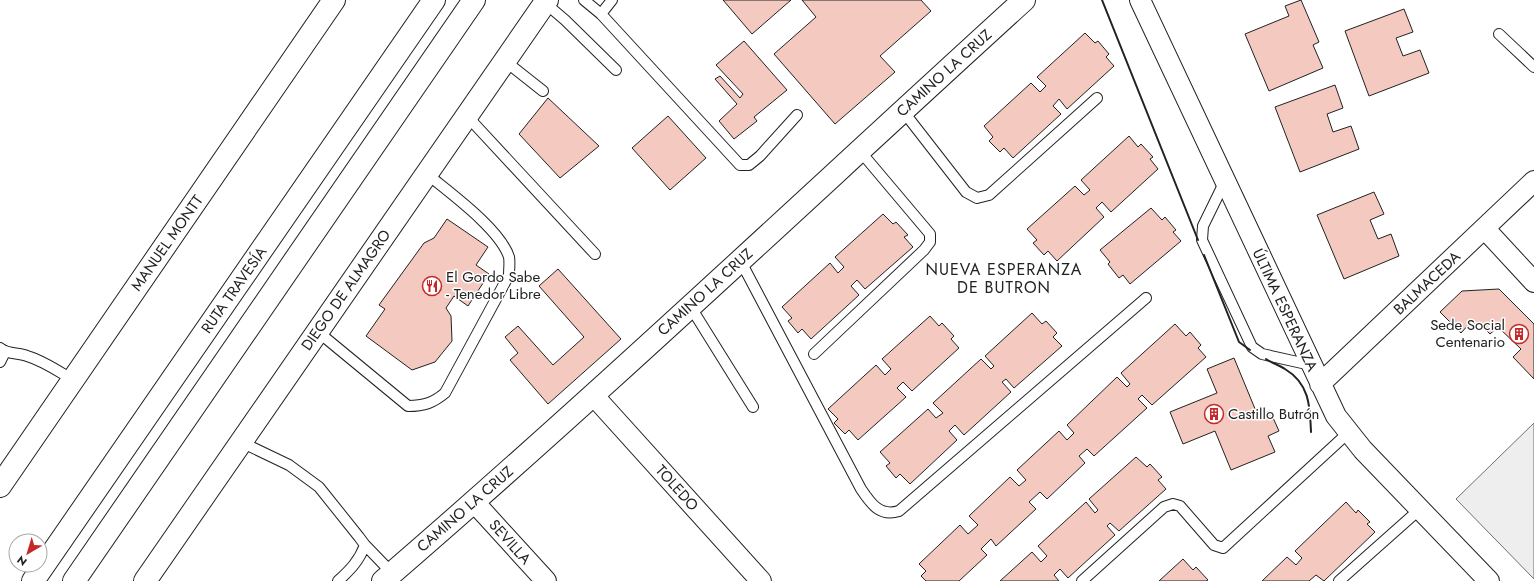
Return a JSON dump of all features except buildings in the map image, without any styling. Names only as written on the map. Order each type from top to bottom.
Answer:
[{"type":"main road","name":"MANUEL MONTT","points":[[0,486],[334,0]]},
{"type":"main road","name":"RUTA TRAVESÍA","points":[[34,581],[434,0]]},
{"type":"main road","points":[[74,581],[474,0]]},
{"type":"main road","name":"CAMINO LA CRUZ","points":[[387,577],[474,502],[593,395],[1024,0]]},
{"type":"main road","name":"DIEGO DE ALMAGRO","points":[[146,581],[546,2]]},
{"type":"street","name":"ÚLTIMA ESPERANZA","points":[[1140,0],[1336,416],[1348,433],[1489,581]]},
{"type":"street","name":"BALMACEDA","points":[[1320,384],[1534,181]]},
{"type":"street","points":[[1485,229],[1534,282]]},
{"type":"street","name":"TOLEDO","points":[[593,395],[761,581]]},
{"type":"street","name":"SEVILLA","points":[[474,502],[546,581]]},
{"type":"lane","points":[[584,0],[601,14],[740,165],[749,165],[760,156],[797,115]]},
{"type":"lane","points":[[601,14],[612,0]]},
{"type":"lane","points":[[546,2],[616,70]]},
{"type":"lane","points":[[1499,34],[1534,67]]},
{"type":"lane","points":[[504,61],[543,91]]},
{"type":"lane","points":[[903,111],[966,192],[977,198],[989,195],[1097,98]]},
{"type":"lane","points":[[467,116],[595,254]]},
{"type":"lane","points":[[814,354],[924,250],[930,242],[930,234],[860,151]]},
{"type":"lane","points":[[317,332],[408,406],[422,406],[435,402],[445,393],[509,275],[509,258],[501,241],[460,200],[426,174]]},
{"type":"lane","points":[[1225,181],[1203,226],[1202,240],[1252,347],[1262,354],[1311,365]]},
{"type":"lane","points":[[740,260],[861,488],[870,503],[882,511],[891,513],[900,511],[1146,298]]},
{"type":"lane","points":[[690,306],[753,407]]},
{"type":"lane","points":[[0,362],[2,350],[26,355],[51,366],[73,380]]},
{"type":"lane","points":[[1082,581],[1164,507],[1172,504],[1180,506],[1214,545],[1223,548],[1348,433]]},
{"type":"lane","points":[[241,442],[289,465],[319,487],[365,545],[387,577]]},
{"type":"lane","points":[[1339,581],[1420,509]]},
{"type":"lane","points":[[338,581],[354,566],[365,545]]},
{"type":"shaded area","points":[[1534,423],[1534,579],[1456,499]]},
{"type":"wall","points":[[1102,0],[1198,240]]},
{"type":"wall","points":[[1204,255],[1239,342],[1250,350]]},
{"type":"wall","points":[[1266,359],[1293,375],[1304,389],[1309,405],[1311,432]]},
{"type":"place","name":"El Gordo Sabe - Tenedor Libre","points":[[432,286]]},
{"type":"place","name":"Sede Social Centenario","points":[[1519,334]]},
{"type":"place","name":"Castillo Butrón","points":[[1214,414]]},
{"type":"district","name":"NUEVA ESPERANZA DE BUTRON","points":[[1004,278]]}]
